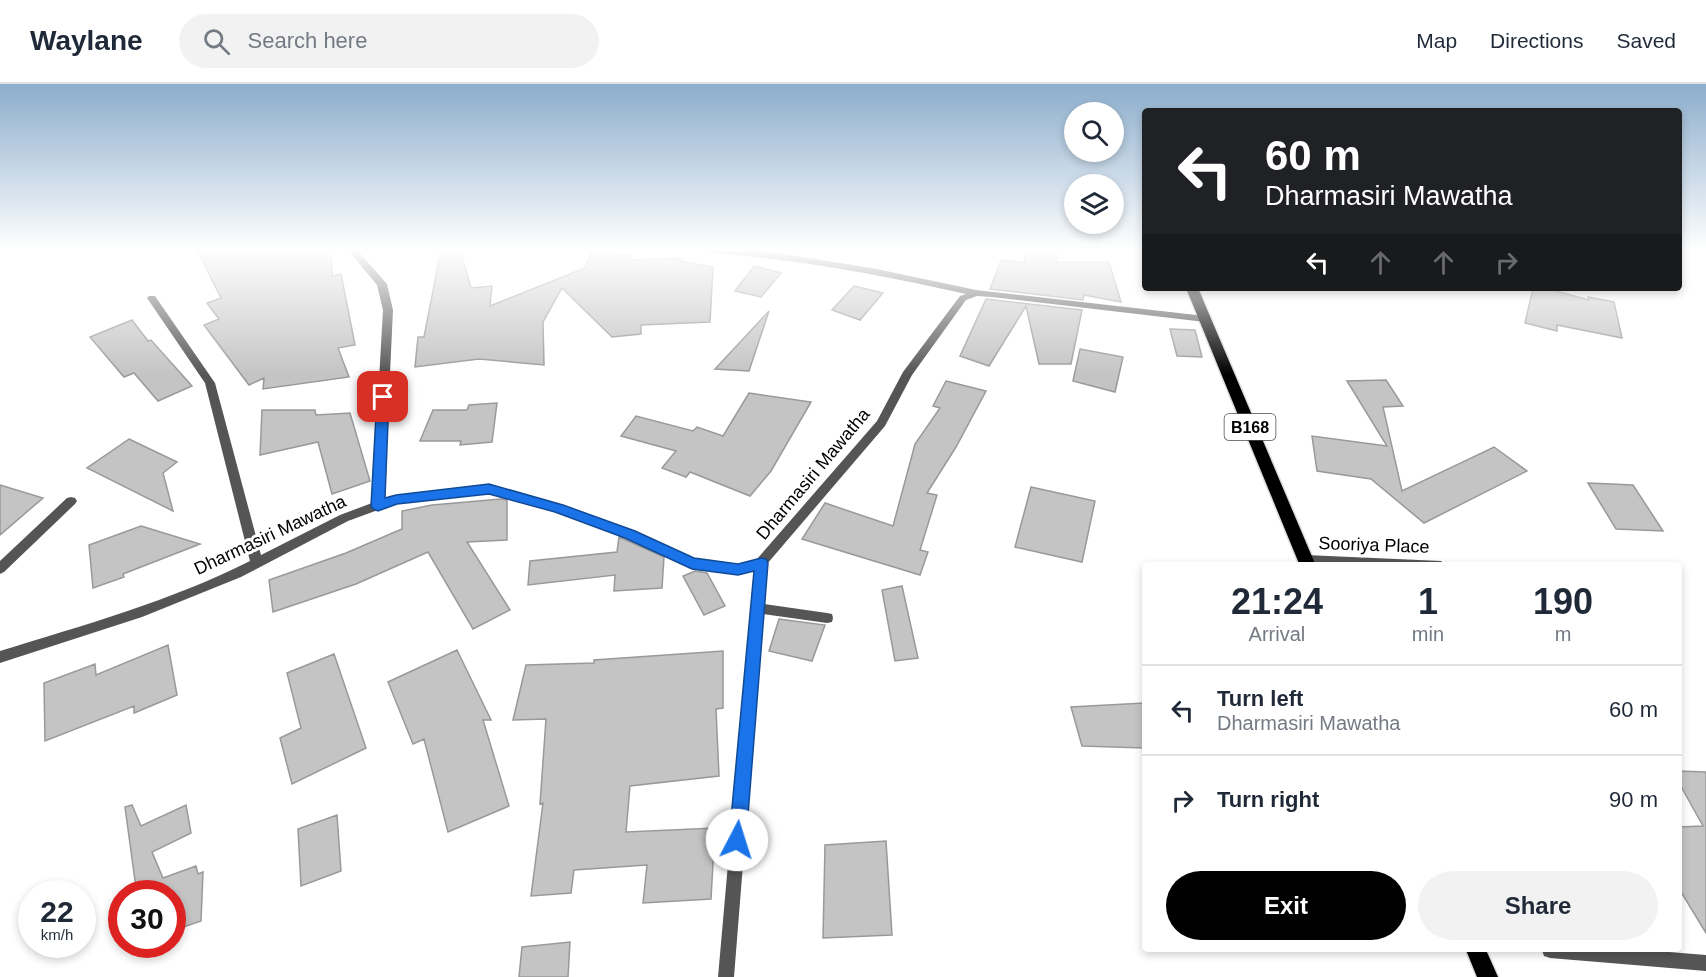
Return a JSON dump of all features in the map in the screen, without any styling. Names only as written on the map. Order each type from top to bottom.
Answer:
[{"type":"main road","name":"B168","points":[[1194,292],[1307,562]]},
{"type":"main road","points":[[1477,952],[1488,977]]},
{"type":"street","points":[[378,506],[388,310],[383,292]]},
{"type":"street","points":[[970,292],[1205,319]]},
{"type":"street","name":"Dharmasiri Mawatha","points":[[0,657],[137,613],[257,563],[344,518],[396,500],[489,489],[559,508],[630,534],[692,564],[738,570],[761,563],[881,423],[907,374],[957,304],[963,298],[976,293]]},
{"type":"street","points":[[152,298],[210,383],[257,563]]},
{"type":"street","points":[[0,569],[71,501]]},
{"type":"street","points":[[726,977],[761,563]]},
{"type":"street","points":[[757,608],[827,618]]},
{"type":"street","points":[[1574,952],[1706,963]]},
{"type":"building","points":[[218,292],[344,292],[355,345],[338,348],[349,377],[263,389],[264,378],[249,385],[204,325],[219,319],[207,303],[221,298]]},
{"type":"building","points":[[433,292],[491,292],[490,306],[526,292],[560,292],[543,322],[544,365],[479,359],[415,367],[418,337],[424,337]]},
{"type":"building","points":[[566,292],[712,292],[710,322],[641,325],[641,334],[612,337]]},
{"type":"building","points":[[738,292],[765,292],[761,297]]},
{"type":"building","points":[[849,292],[883,293],[860,320],[832,310]]},
{"type":"building","points":[[1013,292],[1118,292],[1121,302],[1084,295],[1083,300]]},
{"type":"building","points":[[1532,292],[1558,292],[1589,300],[1588,297],[1614,302],[1622,338],[1557,325],[1557,331],[1525,323]]},
{"type":"building","points":[[986,299],[1082,310],[1071,364],[1039,364],[1026,306],[989,366],[960,356]]},
{"type":"building","points":[[769,311],[749,371],[715,369]]},
{"type":"building","points":[[132,320],[148,341],[151,340],[192,386],[158,401],[134,373],[124,377],[90,337]]},
{"type":"building","points":[[1170,329],[1195,330],[1202,357],[1177,356]]},
{"type":"building","points":[[1080,349],[1123,357],[1115,392],[1073,381]]},
{"type":"building","points":[[1386,380],[1403,406],[1383,407],[1402,491],[1494,447],[1527,471],[1424,523],[1371,479],[1317,471],[1312,436],[1387,446],[1347,381]]},
{"type":"building","points":[[946,381],[986,391],[956,447],[927,493],[937,495],[920,550],[928,552],[920,575],[802,539],[825,503],[893,526],[915,444],[940,408],[933,406]]},
{"type":"building","points":[[749,393],[811,402],[771,471],[750,496],[690,472],[686,477],[662,468],[676,451],[621,436],[636,416],[693,431],[697,427],[723,436]]},
{"type":"building","points":[[497,403],[492,442],[460,445],[461,441],[420,441],[433,410],[467,410],[469,405]]},
{"type":"building","points":[[262,410],[315,410],[316,415],[350,413],[370,481],[332,494],[318,442],[260,455]]},
{"type":"building","points":[[129,439],[177,462],[163,473],[173,511],[87,468]]},
{"type":"building","points":[[1588,483],[1633,485],[1663,531],[1616,529]]},
{"type":"building","points":[[0,485],[43,498],[0,535]]},
{"type":"building","points":[[1031,487],[1095,501],[1082,562],[1015,547]]},
{"type":"building","points":[[507,500],[507,540],[467,542],[510,610],[473,629],[428,552],[356,584],[273,612],[269,580],[346,553],[402,529],[402,511],[432,505]]},
{"type":"building","points":[[141,526],[200,544],[93,588],[89,545]]},
{"type":"building","points":[[619,537],[664,557],[662,588],[614,591],[615,575],[528,585],[530,561],[617,552]]},
{"type":"building","points":[[695,571],[707,573],[725,606],[704,615],[683,576]]},
{"type":"building","points":[[902,586],[918,658],[895,661],[882,590]]},
{"type":"building","points":[[779,619],[825,625],[812,661],[769,651]]},
{"type":"building","points":[[168,645],[177,695],[134,713],[134,706],[45,741],[44,683],[95,664],[96,675]]},
{"type":"building","points":[[457,650],[491,720],[483,720],[509,806],[448,832],[424,739],[413,744],[388,682]]},
{"type":"building","points":[[723,651],[723,708],[716,709],[719,776],[630,786],[626,832],[715,828],[711,899],[643,903],[647,865],[574,870],[571,893],[531,896],[543,803],[540,804],[546,719],[513,720],[526,665],[594,663],[594,660]]},
{"type":"building","points":[[334,654],[366,748],[292,784],[280,738],[301,728],[287,673]]},
{"type":"building","points":[[1142,703],[1142,748],[1082,746],[1071,707]]},
{"type":"building","points":[[1682,771],[1706,772],[1706,933],[1682,894],[1682,827],[1703,826],[1682,788]]},
{"type":"building","points":[[132,805],[141,826],[186,805],[191,833],[152,852],[163,878],[196,866],[198,874],[203,872],[201,921],[186,926],[186,880],[135,880],[125,807]]},
{"type":"building","points":[[337,815],[341,871],[301,886],[298,829]]},
{"type":"building","points":[[886,841],[892,935],[823,938],[825,845]]},
{"type":"building","points":[[570,942],[568,977],[519,977],[522,947]]},
{"type":"route","points":[[383,397],[378,506],[396,500],[489,489],[559,508],[630,534],[692,564],[738,570],[761,563],[737,840]]}]
